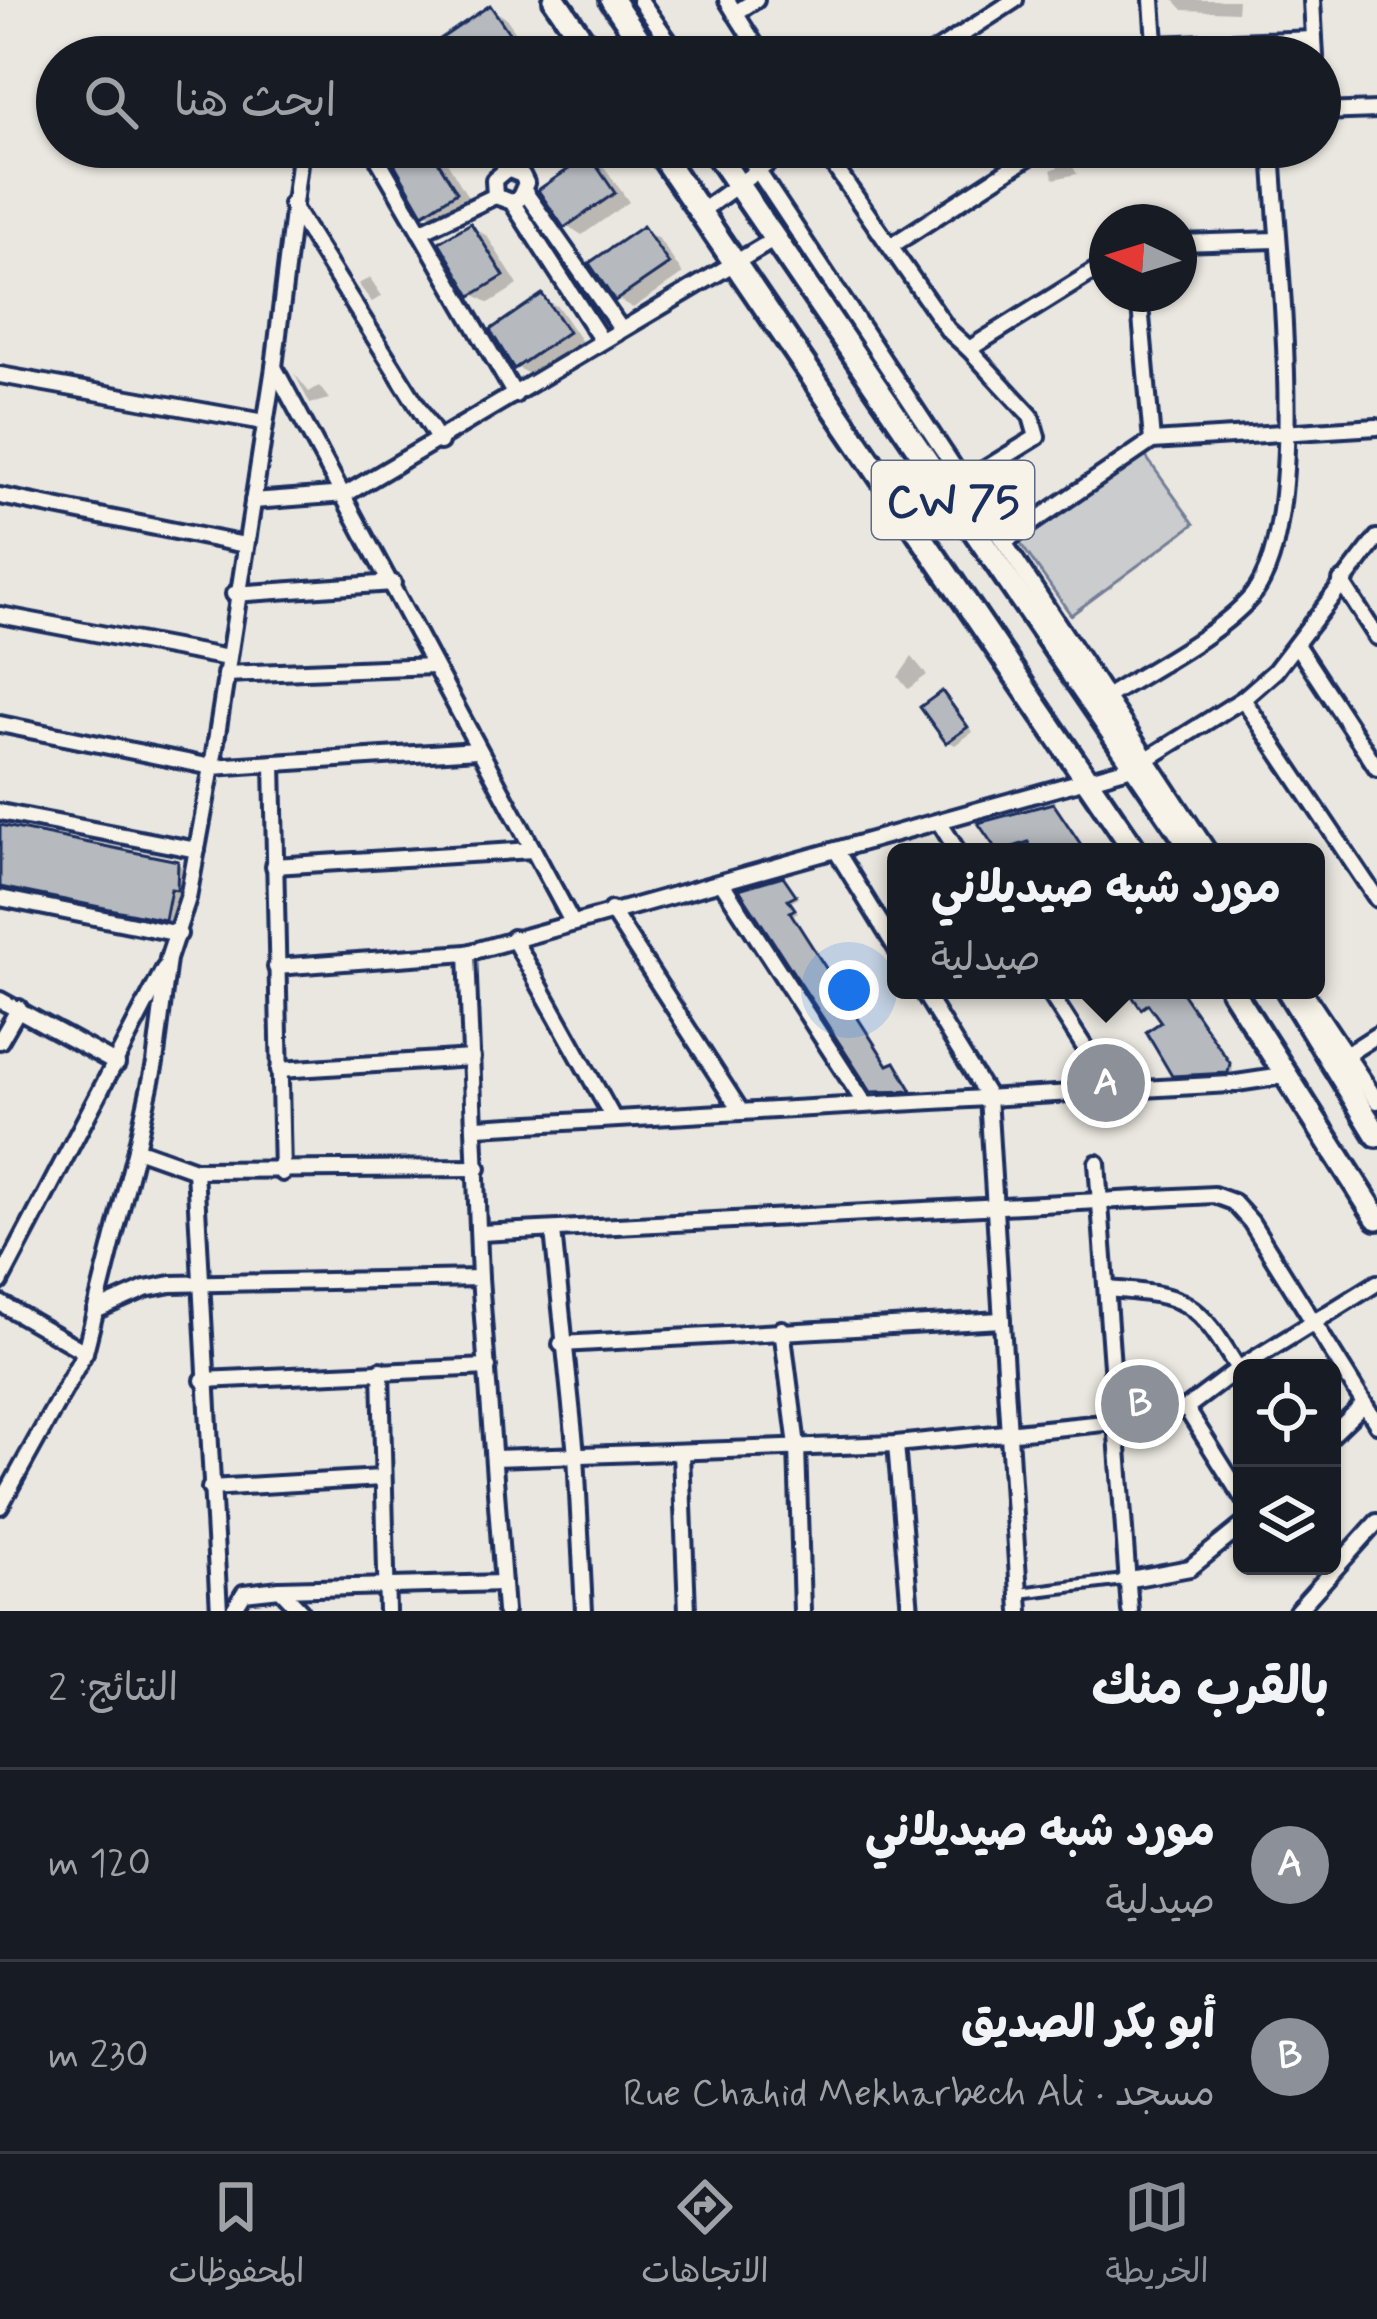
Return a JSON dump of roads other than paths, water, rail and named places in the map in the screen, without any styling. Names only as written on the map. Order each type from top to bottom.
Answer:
[{"type":"main road","points":[[555,0],[579,36]]},
{"type":"main road","points":[[612,0],[637,36]]},
{"type":"main road","name":"CW 75","points":[[671,168],[1088,783]]},
{"type":"main road","name":"CW 75","points":[[726,168],[1141,763],[1189,843]]},
{"type":"main road","points":[[1088,783],[1130,843]]},
{"type":"main road","points":[[1237,999],[1377,1218]]},
{"type":"main road","points":[[1295,999],[1340,1058],[1377,1135]]},
{"type":"street","points":[[640,0],[665,36]]},
{"type":"street","points":[[750,36],[731,6],[756,0]]},
{"type":"street","points":[[959,36],[1015,0]]},
{"type":"street","points":[[1151,0],[1155,36]]},
{"type":"street","points":[[1312,0],[1314,36]]},
{"type":"street","points":[[1341,111],[1377,110]]},
{"type":"street","points":[[0,1282],[117,1064],[179,934],[212,767],[234,595],[254,501],[298,168]]},
{"type":"street","points":[[382,168],[515,395]]},
{"type":"street","points":[[701,211],[761,168]]},
{"type":"street","points":[[836,168],[948,330],[1031,416],[1037,436],[964,482]]},
{"type":"street","points":[[891,246],[1012,168]]},
{"type":"street","points":[[1108,696],[1251,597],[1276,556],[1283,522],[1286,433],[1272,168]]},
{"type":"street","points":[[495,196],[494,180],[507,170],[522,176],[518,197],[602,341]]},
{"type":"street","points":[[758,170],[1108,696],[1141,763],[1202,843]]},
{"type":"street","points":[[420,232],[495,196],[518,197],[621,329]]},
{"type":"street","points":[[292,204],[440,442]]},
{"type":"street","points":[[254,501],[346,494],[775,239]]},
{"type":"street","points":[[1197,242],[1276,240]]},
{"type":"street","points":[[969,349],[1089,274]]},
{"type":"street","points":[[1141,312],[1152,441]]},
{"type":"street","points":[[274,367],[572,922]]},
{"type":"street","points":[[0,374],[264,422]]},
{"type":"street","points":[[1004,542],[1152,441],[1377,427]]},
{"type":"street","points":[[0,496],[245,545]]},
{"type":"street","points":[[276,967],[467,953],[611,910],[941,825],[1141,763],[1243,699],[1297,646],[1340,581],[1377,538]]},
{"type":"street","points":[[1340,581],[1377,637]]},
{"type":"street","points":[[234,595],[393,583]]},
{"type":"street","points":[[0,615],[227,666],[434,666]]},
{"type":"street","points":[[1297,646],[1377,768]]},
{"type":"street","points":[[1243,699],[1377,899]]},
{"type":"street","points":[[0,724],[212,767],[477,749]]},
{"type":"street","points":[[273,764],[282,1173]]},
{"type":"street","points":[[0,812],[197,850]]},
{"type":"street","points":[[941,825],[952,843]]},
{"type":"street","points":[[274,866],[533,850]]},
{"type":"street","points":[[837,852],[887,933]]},
{"type":"street","points":[[722,883],[865,1104]]},
{"type":"street","points":[[0,898],[179,934]]},
{"type":"street","points":[[611,910],[740,1110]]},
{"type":"street","points":[[513,938],[613,1118]]},
{"type":"street","points":[[467,953],[480,1277],[505,1611]]},
{"type":"street","points":[[0,1505],[85,1352],[155,1064],[168,959]]},
{"type":"street","points":[[928,999],[988,1096],[1020,1611]]},
{"type":"street","points":[[1054,999],[1112,1090]]},
{"type":"street","points":[[1308,999],[1340,1058],[1377,1101]]},
{"type":"street","points":[[0,1000],[117,1064]]},
{"type":"street","points":[[0,1041],[19,1008]]},
{"type":"street","points":[[1340,1058],[1377,1035]]},
{"type":"street","points":[[280,1070],[472,1058]]},
{"type":"street","points":[[477,1127],[1283,1076]]},
{"type":"street","points":[[136,1149],[195,1170],[282,1173],[478,1168]]},
{"type":"street","points":[[1096,1163],[1130,1611]]},
{"type":"street","points":[[195,1170],[197,1285],[219,1611]]},
{"type":"street","points":[[481,1233],[1204,1195],[1233,1202],[1251,1222],[1377,1424]]},
{"type":"street","points":[[554,1232],[561,1345],[576,1454],[584,1611]]},
{"type":"street","points":[[95,1312],[145,1289],[480,1277]]},
{"type":"street","points":[[1254,1359],[1377,1283]]},
{"type":"street","points":[[1107,1289],[1184,1299],[1209,1320],[1233,1361]]},
{"type":"street","points":[[0,1303],[85,1352]]},
{"type":"street","points":[[561,1345],[1003,1320]]},
{"type":"street","points":[[782,1330],[797,1446],[802,1611]]},
{"type":"street","points":[[203,1380],[488,1367]]},
{"type":"street","points":[[381,1370],[387,1611]]},
{"type":"street","points":[[495,1458],[896,1444],[1115,1424],[1186,1408],[1233,1373]]},
{"type":"street","points":[[1341,1426],[1363,1405]]},
{"type":"street","points":[[1186,1408],[1233,1483]]},
{"type":"street","points":[[896,1444],[910,1611]]},
{"type":"street","points":[[681,1452],[687,1611]]},
{"type":"street","points":[[210,1488],[381,1478]]},
{"type":"street","points":[[1297,1611],[1377,1522]]},
{"type":"street","points":[[1125,1580],[1190,1568],[1233,1533]]},
{"type":"street","points":[[218,1568],[244,1593]]},
{"type":"street","points":[[244,1593],[503,1583]]},
{"type":"street","points":[[280,1589],[301,1611]]},
{"type":"street","points":[[233,1611],[244,1593]]},
{"type":"lane","points":[[1018,1593],[1125,1580]]},
{"type":"place","name":"مورد شبه صيديلاني","points":[[1106,1083]]},
{"type":"place","name":"أبو بكر الصديق","points":[[1140,1404]]}]
